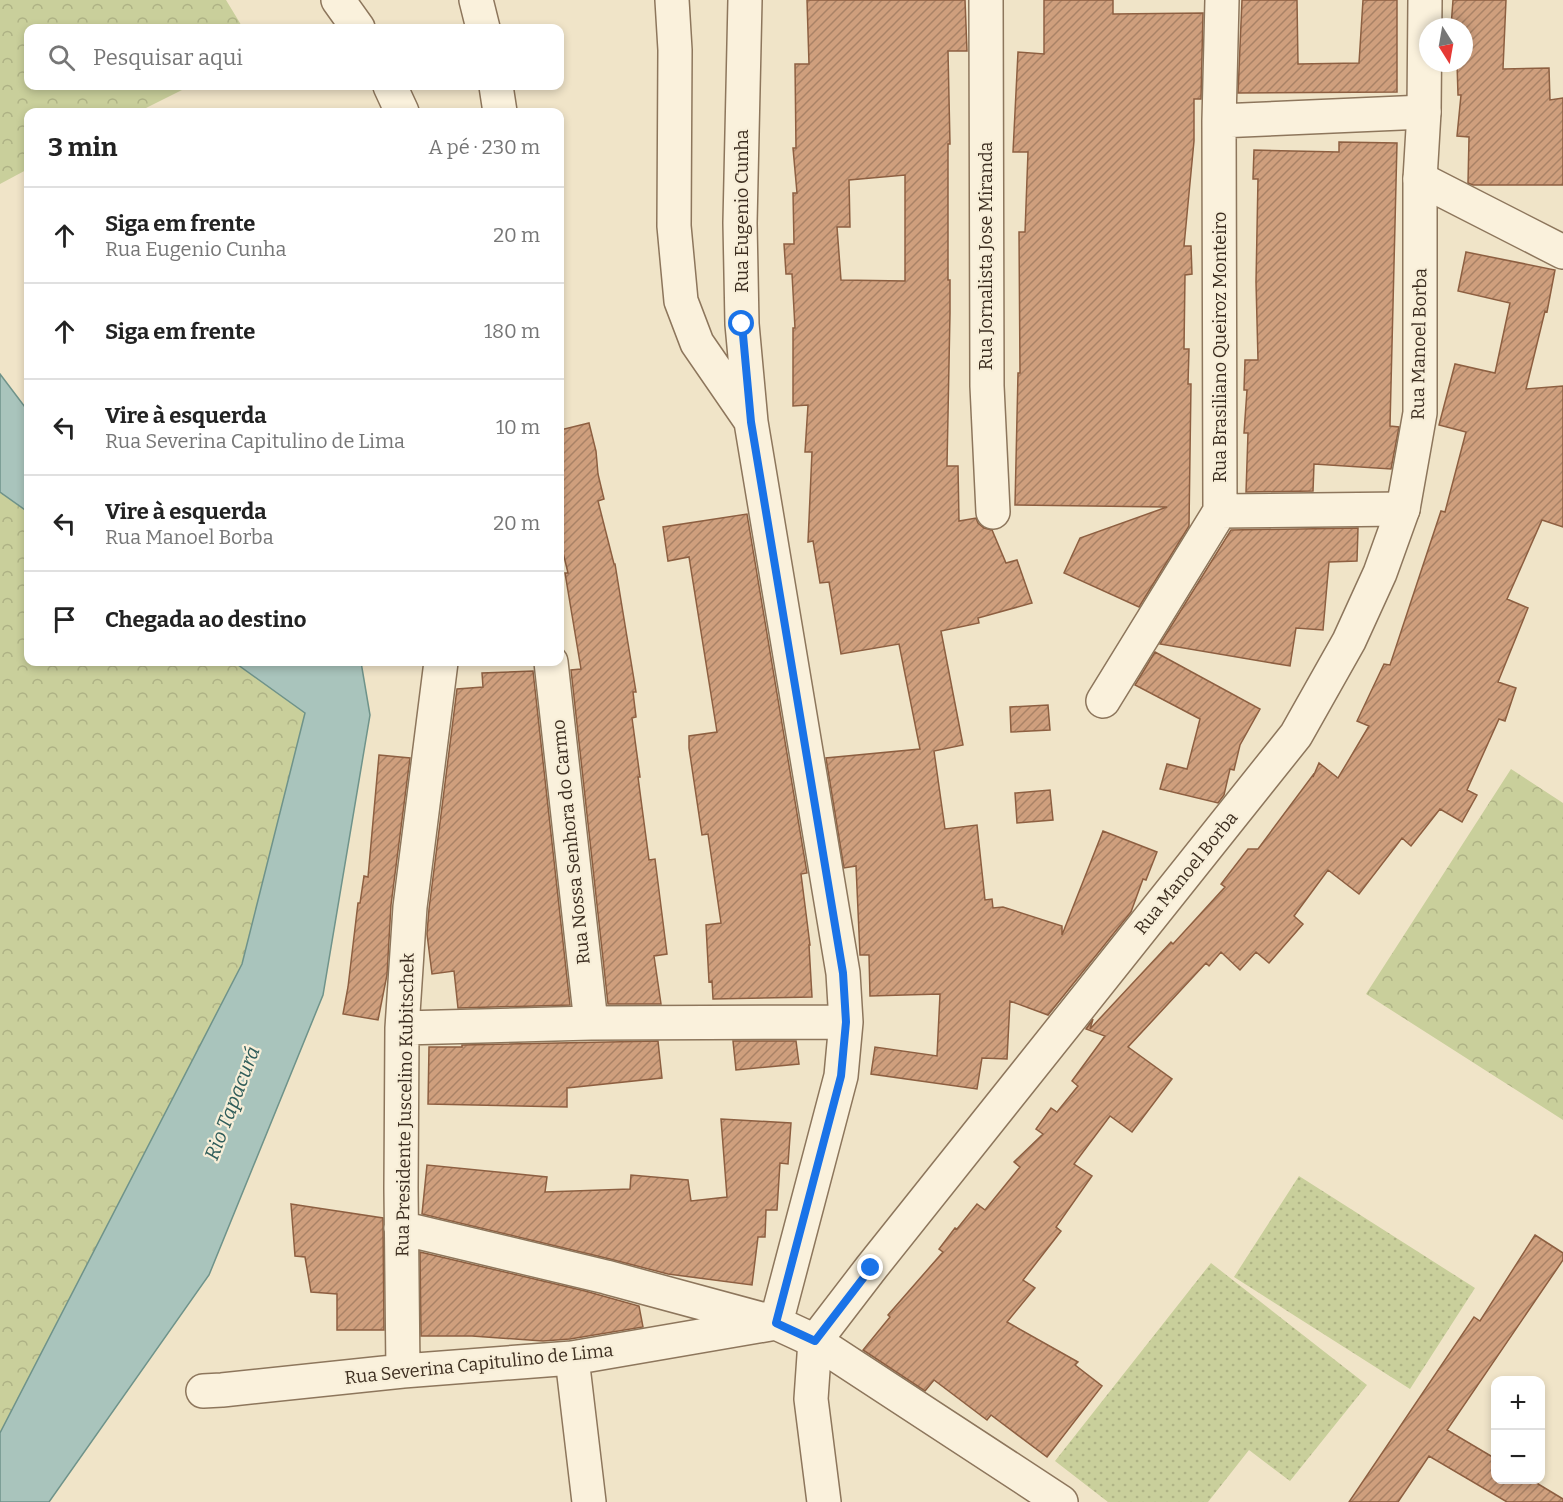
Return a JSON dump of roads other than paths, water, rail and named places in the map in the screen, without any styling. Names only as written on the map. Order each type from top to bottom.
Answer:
[{"type":"street","points":[[338,0],[355,24]]},
{"type":"street","points":[[476,0],[482,24]]},
{"type":"street","points":[[672,0],[675,50],[674,226],[681,301],[697,343],[751,422]]},
{"type":"street","name":"Rua Eugenio Cunha","points":[[745,0],[740,223],[742,324],[751,422],[843,973],[846,1022],[841,1076],[776,1323]]},
{"type":"street","name":"Rua Jornalista Jose Miranda","points":[[986,0],[987,386],[993,512]]},
{"type":"street","name":"Rua Brasiliano Queiroz Monteiro","points":[[1220,511],[1222,0]]},
{"type":"street","name":"Rua Manoel Borba","points":[[815,1341],[1296,735],[1349,641],[1380,573],[1403,510],[1420,413],[1420,179],[1424,112],[1425,0]]},
{"type":"street","points":[[392,90],[400,108]]},
{"type":"street","points":[[497,90],[499,108]]},
{"type":"street","points":[[1220,121],[1424,112]]},
{"type":"street","points":[[1420,179],[1563,252]]},
{"type":"street","points":[[1103,701],[1220,511],[1403,510]]},
{"type":"street","name":"Rua Presidente Juscelino Kubitschek","points":[[403,1371],[402,1028],[410,907],[440,666]]},
{"type":"street","name":"Rua Nossa Senhora do Carmo","points":[[551,666],[591,1023]]},
{"type":"street","points":[[402,1028],[591,1023],[846,1022]]},
{"type":"street","points":[[401,1228],[606,1277],[776,1323],[815,1341],[1060,1502]]},
{"type":"street","name":"Rua Severina Capitulino de Lima","points":[[203,1391],[403,1371],[572,1358],[776,1323]]},
{"type":"street","points":[[815,1341],[811,1399],[824,1502]]},
{"type":"street","points":[[572,1358],[589,1502]]},
{"type":"water","points":[[0,374],[24,406],[24,509],[0,492]]},
{"type":"water","name":"Rio Tapacurá","points":[[240,666],[362,666],[370,715],[323,995],[209,1275],[49,1502],[0,1502],[0,1433],[242,964],[305,713]]}]
